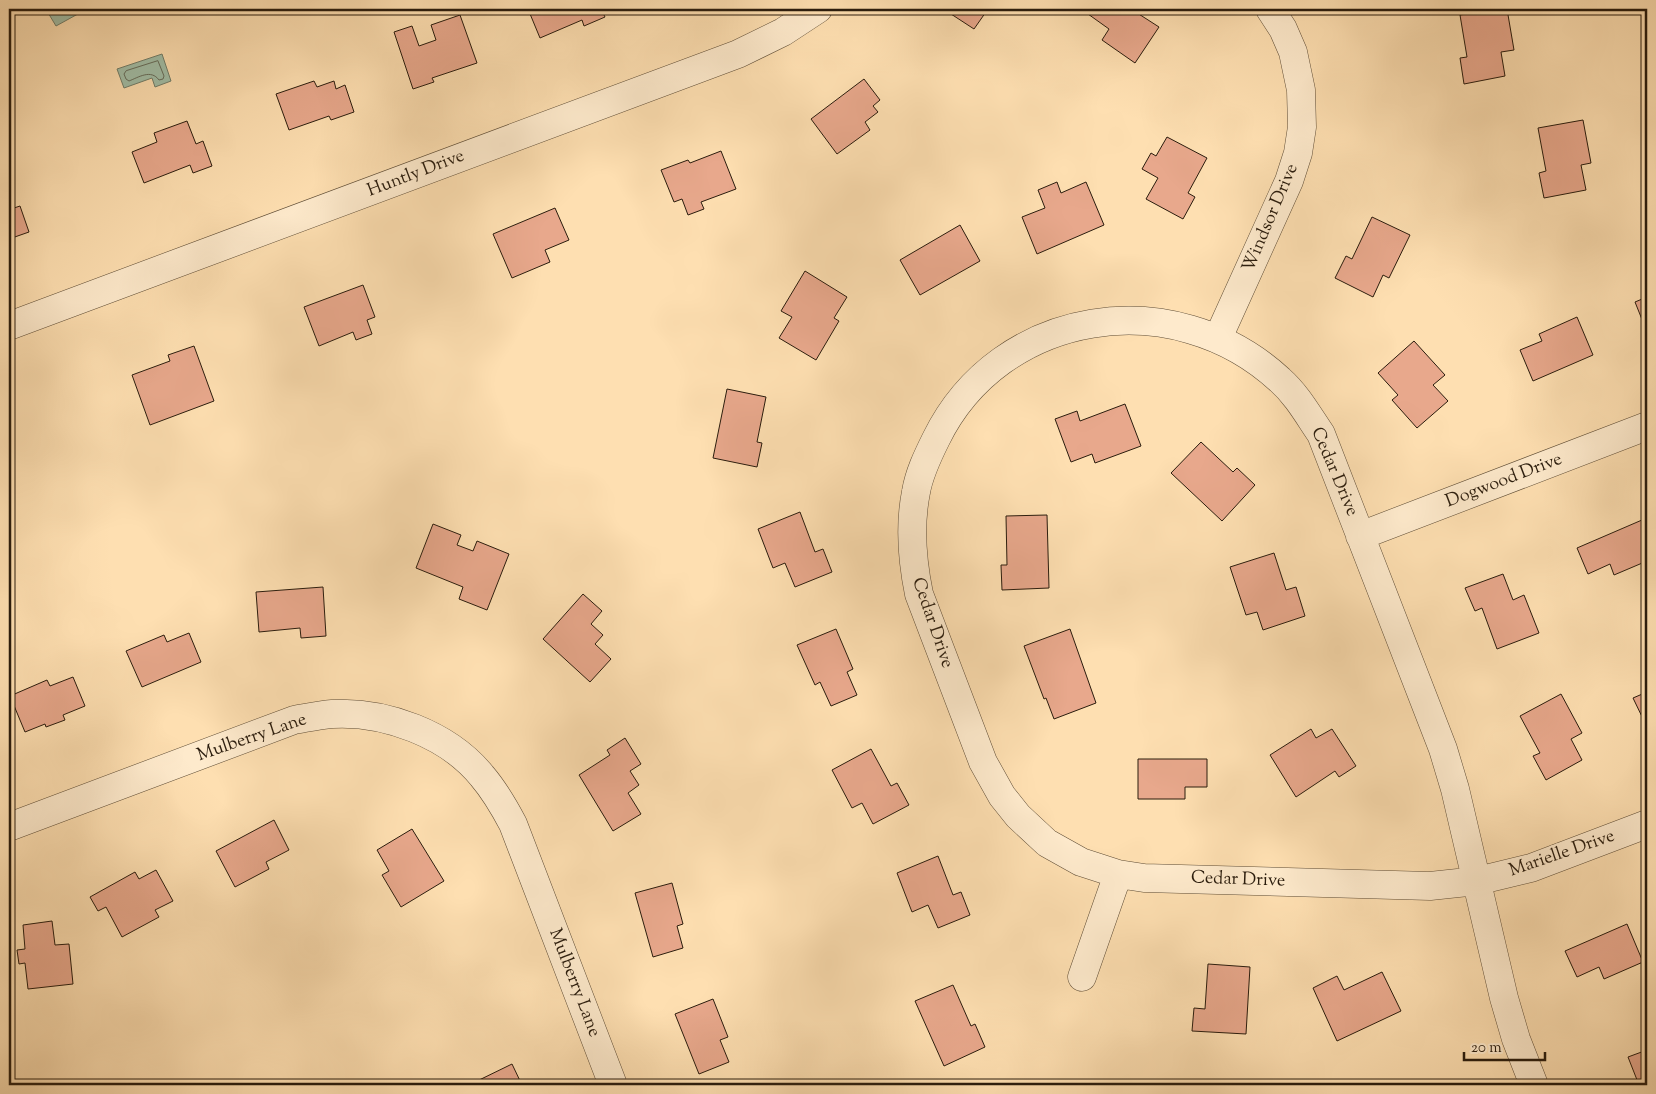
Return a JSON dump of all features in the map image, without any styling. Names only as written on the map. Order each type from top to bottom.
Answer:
[{"type":"street","name":"Huntly Drive","points":[[9,326],[738,54],[783,32],[818,9]]},
{"type":"street","name":"Windsor Drive","points":[[1218,338],[1289,182],[1302,127],[1301,90],[1293,52],[1283,29],[1270,9]]},
{"type":"street","name":"Cedar Drive","points":[[1476,881],[1430,886],[1144,878],[1118,874],[1081,862],[1047,843],[1018,816],[1002,796],[983,762],[919,594],[913,565],[912,520],[916,491],[924,462],[944,422],[961,398],[983,376],[1007,357],[1033,342],[1076,326],[1121,320],[1150,321],[1181,326],[1218,338],[1250,356],[1280,380],[1299,400],[1321,434],[1443,749],[1455,789],[1504,998],[1516,1039],[1534,1085]]},
{"type":"street","name":"Dogwood Drive","points":[[1360,536],[1647,426]]},
{"type":"street","name":"Mulberry Lane","points":[[9,827],[294,720],[332,714],[370,715],[396,721],[431,736],[463,757],[482,775],[508,816],[613,1085]]},
{"type":"street","name":"Marielle Drive","points":[[1476,881],[1531,868],[1647,824]]},
{"type":"street","points":[[1082,977],[1118,874]]},
{"type":"water","points":[[50,9],[87,9],[56,26],[47,11]]},
{"type":"water","points":[[162,54],[171,81],[155,87],[152,78],[124,88],[117,69]]},
{"type":"building","points":[[528,9],[601,9],[605,17],[584,26],[582,20],[540,38]]},
{"type":"building","points":[[954,9],[988,9],[974,29],[951,14]]},
{"type":"building","points":[[1091,9],[1131,9],[1159,27],[1135,63],[1102,40],[1109,29],[1088,14]]},
{"type":"building","points":[[1507,9],[1514,50],[1501,52],[1505,76],[1464,84],[1460,58],[1467,57],[1460,15]]},
{"type":"building","points":[[460,15],[477,63],[432,78],[434,82],[413,89],[394,32],[412,26],[419,46],[436,40],[431,25]]},
{"type":"building","points":[[864,79],[880,100],[873,106],[878,112],[865,122],[870,130],[837,154],[811,119]]},
{"type":"building","points":[[314,81],[317,87],[334,81],[336,89],[345,85],[354,112],[331,120],[329,116],[289,130],[276,94]]},
{"type":"building","points":[[1583,120],[1591,163],[1581,165],[1586,190],[1544,198],[1539,173],[1546,171],[1538,128]]},
{"type":"building","points":[[187,121],[196,144],[203,141],[212,166],[193,173],[190,165],[144,183],[132,152],[157,142],[154,133]]},
{"type":"building","points":[[1167,137],[1207,158],[1188,193],[1195,197],[1183,219],[1146,199],[1158,178],[1142,169],[1151,153],[1156,156]]},
{"type":"building","points":[[721,151],[736,189],[701,202],[704,209],[688,215],[682,199],[674,202],[661,170],[688,160],[690,163]]},
{"type":"building","points":[[1057,182],[1061,193],[1086,182],[1104,225],[1037,254],[1022,217],[1045,208],[1038,190]]},
{"type":"building","points":[[9,205],[11,209],[20,206],[29,232],[9,239]]},
{"type":"building","points":[[555,208],[569,240],[545,250],[550,262],[512,278],[493,234]]},
{"type":"building","points":[[1372,217],[1410,235],[1389,278],[1383,275],[1373,297],[1335,278],[1346,256],[1352,259]]},
{"type":"building","points":[[960,225],[980,261],[920,295],[900,260]]},
{"type":"building","points":[[805,271],[847,297],[834,318],[839,321],[816,360],[779,338],[792,317],[781,311]]},
{"type":"building","points":[[363,285],[375,317],[367,320],[372,334],[356,340],[353,332],[319,346],[304,307]]},
{"type":"building","points":[[1647,297],[1647,332],[1635,302]]},
{"type":"building","points":[[1577,317],[1593,355],[1533,381],[1520,350],[1542,341],[1539,334]]},
{"type":"building","points":[[1414,341],[1445,375],[1433,385],[1448,401],[1417,428],[1392,400],[1398,395],[1378,373]]},
{"type":"building","points":[[194,346],[214,401],[150,425],[132,375],[170,361],[168,355]]},
{"type":"building","points":[[727,389],[766,397],[757,442],[762,443],[757,467],[713,458]]},
{"type":"building","points":[[1125,404],[1141,446],[1095,463],[1092,454],[1071,462],[1055,419],[1077,411],[1080,421]]},
{"type":"building","points":[[1201,442],[1233,472],[1237,468],[1255,485],[1222,521],[1171,473]]},
{"type":"building","points":[[800,512],[815,552],[823,549],[832,572],[795,587],[785,563],[773,568],[758,529]]},
{"type":"building","points":[[1047,515],[1049,588],[1002,590],[1001,565],[1007,565],[1006,516]]},
{"type":"building","points":[[1642,520],[1647,532],[1647,561],[1614,575],[1610,564],[1588,574],[1577,548]]},
{"type":"building","points":[[433,524],[461,535],[457,545],[473,551],[477,541],[509,554],[487,610],[459,599],[463,587],[416,568]]},
{"type":"building","points":[[1274,553],[1286,590],[1296,587],[1305,616],[1263,630],[1257,612],[1246,615],[1230,567]]},
{"type":"building","points":[[1503,574],[1513,600],[1524,595],[1539,633],[1497,649],[1482,608],[1475,611],[1465,588]]},
{"type":"building","points":[[323,587],[326,636],[301,638],[300,628],[259,632],[256,592]]},
{"type":"building","points":[[583,594],[602,611],[591,624],[603,635],[595,644],[611,659],[590,682],[543,639]]},
{"type":"building","points":[[836,629],[853,669],[847,672],[857,695],[831,706],[820,682],[815,685],[797,645]]},
{"type":"building","points":[[1070,629],[1096,703],[1054,719],[1046,698],[1044,699],[1024,646]]},
{"type":"building","points":[[189,633],[201,662],[142,687],[126,651],[164,635],[167,642]]},
{"type":"building","points":[[73,677],[85,706],[63,715],[65,720],[46,727],[45,724],[25,732],[10,696],[47,680],[50,686]]},
{"type":"building","points":[[1647,692],[1647,727],[1633,698]]},
{"type":"building","points":[[1561,694],[1582,733],[1571,739],[1582,760],[1546,780],[1533,756],[1540,753],[1520,716]]},
{"type":"building","points":[[1311,729],[1316,738],[1332,729],[1356,766],[1339,777],[1335,771],[1296,797],[1270,755]]},
{"type":"building","points":[[625,738],[641,764],[630,771],[639,785],[628,793],[641,814],[613,831],[579,775],[610,755],[607,750]]},
{"type":"building","points":[[871,749],[891,786],[897,783],[909,805],[873,824],[862,803],[852,808],[832,770]]},
{"type":"building","points":[[1138,759],[1207,759],[1207,787],[1185,787],[1185,799],[1138,799]]},
{"type":"building","points":[[274,820],[289,850],[266,862],[269,869],[235,887],[216,851]]},
{"type":"building","points":[[412,829],[444,881],[401,907],[382,875],[389,871],[377,850]]},
{"type":"building","points":[[938,856],[953,895],[961,892],[970,915],[938,928],[928,905],[912,912],[897,873]]},
{"type":"building","points":[[156,870],[173,901],[155,910],[159,917],[122,937],[106,907],[98,911],[90,897],[135,872],[139,879]]},
{"type":"building","points":[[672,883],[683,924],[677,926],[683,948],[653,957],[635,893]]},
{"type":"building","points":[[52,921],[55,945],[69,944],[73,984],[28,989],[25,963],[19,964],[17,950],[25,949],[23,925]]},
{"type":"building","points":[[1627,924],[1643,962],[1604,979],[1599,967],[1577,977],[1565,951]]},
{"type":"building","points":[[1208,964],[1250,967],[1246,1034],[1192,1031],[1194,1008],[1205,1009]]},
{"type":"building","points":[[1382,972],[1401,1011],[1337,1041],[1313,988],[1337,976],[1344,990]]},
{"type":"building","points":[[953,985],[971,1026],[975,1024],[985,1047],[944,1066],[915,1001]]},
{"type":"building","points":[[713,999],[728,1037],[720,1040],[729,1062],[699,1074],[675,1014]]},
{"type":"building","points":[[1647,1050],[1647,1085],[1639,1085],[1628,1057]]},
{"type":"building","points":[[512,1064],[522,1085],[474,1085],[473,1083]]}]
